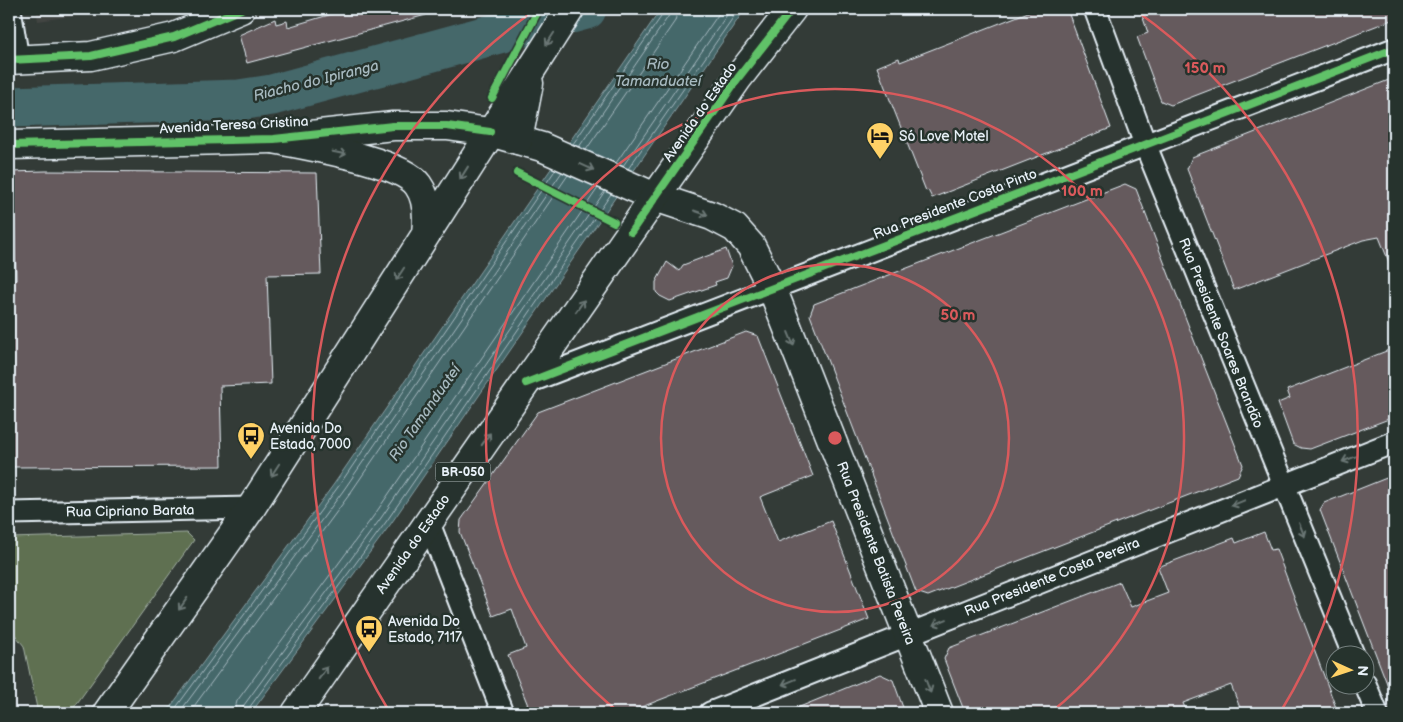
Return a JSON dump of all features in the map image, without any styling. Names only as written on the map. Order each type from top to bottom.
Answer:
[{"type":"main road","points":[[13,60],[91,56],[174,37],[241,9]]},
{"type":"main road","points":[[107,713],[251,508],[570,9]]},
{"type":"main road","name":"Avenida do Estado","points":[[296,713],[428,521],[526,384],[648,194],[792,9]]},
{"type":"main road","points":[[530,143],[531,69]]},
{"type":"main road","name":"Avenida Teresa Cristina","points":[[9,145],[274,139],[393,126],[447,126],[490,132],[530,143],[648,194]]},
{"type":"main road","points":[[274,139],[372,160],[403,172],[417,183],[422,192],[428,212],[426,233]]},
{"type":"main road","name":"Rua Presidente Batista Pereira","points":[[648,194],[712,216],[735,228],[751,246],[772,288],[939,713]]},
{"type":"street","points":[[10,9],[13,60]]},
{"type":"street","name":"Rua Presidente Soares Brandão","points":[[1095,9],[1145,144],[1349,644]]},
{"type":"street","name":"Rua Presidente Costa Pinto","points":[[526,384],[1394,49]]},
{"type":"street","name":"Rua Presidente Costa Pereira","points":[[710,713],[1394,442]]},
{"type":"street","name":"Rua Cipriano Barata","points":[[9,514],[251,508]]},
{"type":"street","points":[[428,521],[503,713]]},
{"type":"street","points":[[1369,694],[1377,713]]},
{"type":"shaded area","points":[[36,9],[122,9],[38,21]]},
{"type":"green space","points":[[187,533],[194,540],[70,713],[38,713],[24,646],[9,627],[9,538]]},
{"type":"water","name":"Rio Tamanduateí","points":[[661,9],[745,9],[390,525],[251,713],[166,713],[334,484]]},
{"type":"building","points":[[349,9],[425,9],[426,15],[247,63],[239,35],[275,19],[276,24],[287,21],[288,27]]},
{"type":"building","points":[[1036,9],[1067,9],[1111,128],[932,198],[928,190],[926,191],[877,67],[899,58],[900,62]]},
{"type":"building","points":[[1140,9],[1394,9],[1394,19],[1171,105],[1161,101],[1137,37],[1148,33]]},
{"type":"building","points":[[1394,78],[1394,272],[1379,237],[1363,240],[1234,290],[1187,169],[1192,157]]},
{"type":"building","points":[[9,172],[317,173],[321,274],[267,275],[271,384],[220,386],[222,466],[9,467],[9,280],[16,280],[14,199],[9,200]]},
{"type":"building","points":[[1125,184],[1136,189],[1243,465],[1238,476],[928,596],[916,592],[810,315],[814,304]]},
{"type":"building","points":[[726,249],[732,266],[727,278],[715,282],[716,285],[670,301],[656,292],[656,282],[667,262],[679,271],[683,265]]},
{"type":"building","points":[[746,332],[758,336],[813,476],[760,497],[778,542],[831,521],[869,619],[626,713],[531,713],[508,655],[526,648],[512,609],[493,616],[460,532],[461,520],[538,412]]},
{"type":"building","points":[[1394,348],[1394,417],[1310,449],[1301,448],[1293,444],[1278,403],[1290,398],[1287,390]]},
{"type":"building","points":[[1394,475],[1394,699],[1376,655],[1376,644],[1372,644],[1320,510],[1324,503]]},
{"type":"building","points":[[1264,532],[1271,550],[1276,549],[1326,681],[1326,694],[1331,694],[1338,713],[1242,713],[1231,685],[1183,703],[1187,713],[965,713],[944,659],[949,648],[1120,582],[1131,607],[1168,593],[1158,567],[1234,538],[1236,543]]},
{"type":"building","points":[[880,674],[893,680],[905,713],[785,713]]},
{"type":"waterway","name":"Riacho do Ipiranga","points":[[9,107],[239,100],[272,95],[586,9]]},
{"type":"cycle path","points":[[9,60],[91,56],[174,37],[241,9]]},
{"type":"cycle path","points":[[492,98],[539,9]]},
{"type":"cycle path","points":[[631,232],[738,78],[792,9]]},
{"type":"cycle path","points":[[526,383],[1394,49]]},
{"type":"cycle path","points":[[9,145],[274,139],[393,126],[447,126],[490,132]]},
{"type":"cycle path","points":[[517,173],[614,222]]},
{"type":"place","name":"Só Love Motel","points":[[880,160]]},
{"type":"place","name":"Avenida Do Estado, 7000","points":[[251,460]]},
{"type":"place","name":"Avenida Do Estado, 7117","points":[[369,653]]}]
